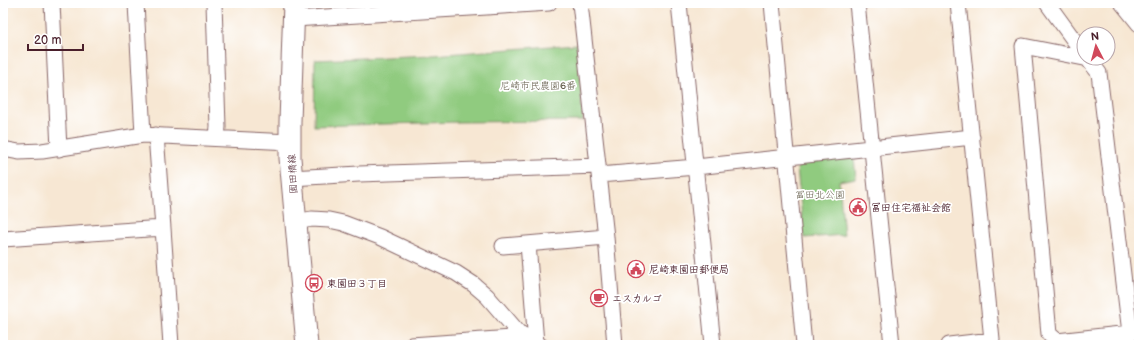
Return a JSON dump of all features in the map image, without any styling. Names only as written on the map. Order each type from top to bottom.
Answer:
[{"type":"street","points":[[52,3],[59,149]]},
{"type":"street","points":[[136,3],[150,135],[163,228],[171,345]]},
{"type":"street","points":[[214,3],[218,127],[217,138]]},
{"type":"street","points":[[294,11],[549,3]]},
{"type":"street","points":[[580,3],[606,237],[615,345]]},
{"type":"street","points":[[679,3],[713,345]]},
{"type":"street","points":[[772,3],[804,345]]},
{"type":"street","points":[[856,3],[892,345]]},
{"type":"street","points":[[949,345],[992,343],[958,3]]},
{"type":"street","points":[[1047,3],[1076,43]]},
{"type":"street","points":[[1122,3],[1139,24]]},
{"type":"street","name":"園田橋線","points":[[294,11],[290,142],[291,178],[307,345]]},
{"type":"street","points":[[1076,56],[1023,46],[1049,334],[1056,343],[1134,332],[1099,73],[1093,66]]},
{"type":"street","points":[[3,149],[19,152],[42,151],[150,135],[290,142]]},
{"type":"street","points":[[291,178],[352,174],[696,167],[972,137]]},
{"type":"street","points":[[295,222],[312,219],[343,223],[380,237],[456,273],[474,284],[487,296],[518,332],[534,342]]},
{"type":"street","points":[[3,239],[163,228]]},
{"type":"street","points":[[503,246],[606,237]]},
{"type":"street","points":[[528,244],[534,342]]},
{"type":"street","points":[[411,345],[534,342]]},
{"type":"green space","name":"尼崎市民農園6番","points":[[577,44],[583,121],[460,122],[314,126],[315,60],[434,55]]},
{"type":"green space","name":"冨田北公園","points":[[854,158],[856,178],[839,181],[844,235],[804,238],[797,168],[804,162]]},
{"type":"place","name":"冨田住宅福祉会館","points":[[858,207]]},
{"type":"place","name":"尼崎東園田郵便局","points":[[636,269]]},
{"type":"place","name":"東園田３丁目","points":[[314,283]]},
{"type":"place","name":"エスカルゴ","points":[[599,298]]}]
